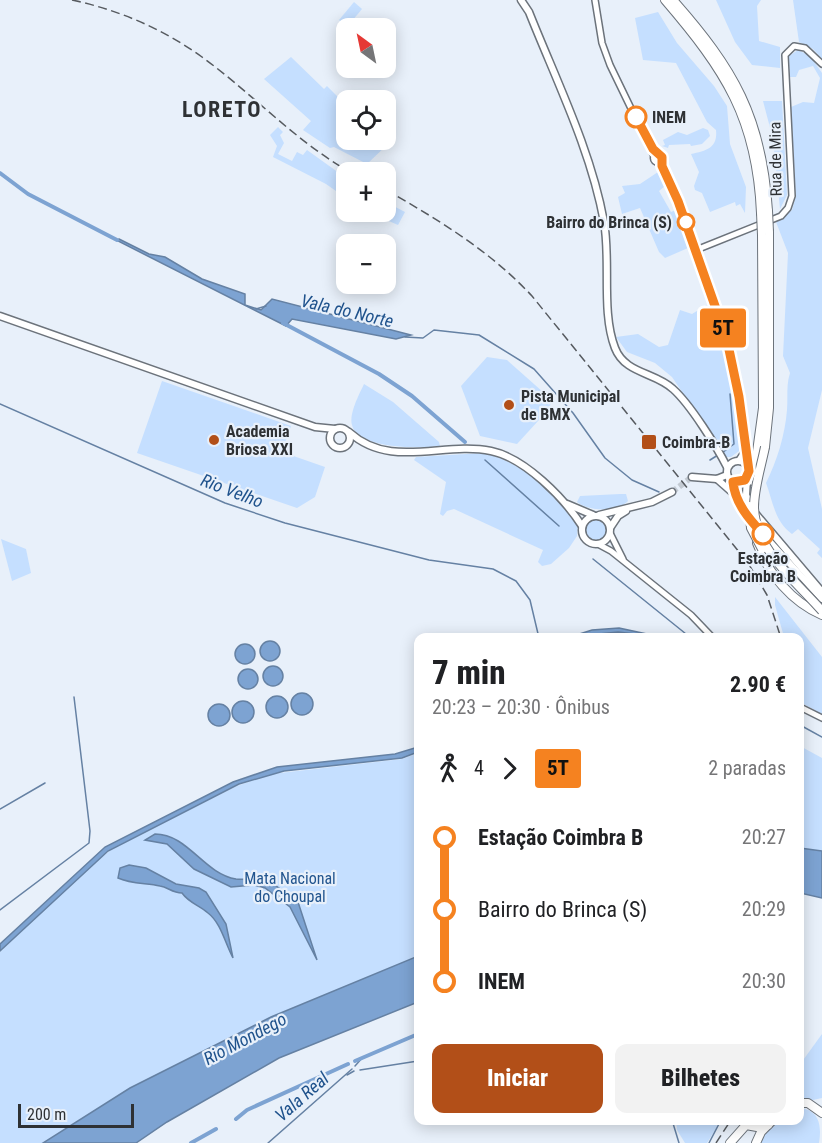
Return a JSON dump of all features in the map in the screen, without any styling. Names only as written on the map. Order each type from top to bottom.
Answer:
[{"type":"highway","points":[[664,0],[708,53],[741,108],[752,141],[765,212]]},
{"type":"highway","points":[[674,0],[714,48],[747,106],[764,166],[770,379],[754,497],[758,531],[768,549],[822,615]]},
{"type":"highway","points":[[762,447],[749,507],[756,539],[772,572],[805,608],[822,615]]},
{"type":"highway","points":[[756,539],[764,552],[822,615]]},
{"type":"highway","points":[[813,1106],[822,1103]]},
{"type":"highway","points":[[804,1104],[813,1106],[822,1113]]},
{"type":"highway","points":[[730,1143],[743,1127],[759,1125]]},
{"type":"highway","points":[[756,1141],[768,1125]]},
{"type":"highway","points":[[753,1126],[756,1141]]},
{"type":"main road","points":[[521,0],[529,12],[578,135],[598,195],[604,225],[610,323],[615,347],[631,367],[662,381],[675,391],[729,465],[730,479],[736,498],[748,518],[822,599]]},
{"type":"main road","points":[[0,316],[315,427],[342,428],[367,445]]},
{"type":"main road","points":[[315,427],[336,447],[367,445],[404,453],[490,451],[509,458],[528,470],[565,503],[582,526],[585,539],[598,544],[607,539],[618,516],[632,507]]},
{"type":"main road","points":[[330,439],[335,429]]},
{"type":"main road","points":[[345,446],[350,442],[349,432]]},
{"type":"main road","points":[[729,465],[739,460],[747,465],[746,495],[755,513],[822,592]]},
{"type":"main road","points":[[692,477],[742,482],[747,478]]},
{"type":"main road","points":[[718,480],[736,498]]},
{"type":"main road","points":[[582,526],[588,518],[659,499],[672,492]]},
{"type":"main road","points":[[565,503],[606,519],[610,531]]},
{"type":"street","points":[[595,0],[602,43],[610,65],[660,163],[696,250],[727,340],[739,397],[747,465]]},
{"type":"street","name":"Rua de Mira","points":[[696,250],[781,216],[788,208],[792,196],[785,55],[794,46],[805,48],[822,64]]},
{"type":"street","points":[[739,460],[745,452]]},
{"type":"street","points":[[610,531],[626,562]]},
{"type":"street","points":[[598,544],[626,562],[691,615],[709,633]]},
{"type":"street","points":[[804,709],[822,718]]},
{"type":"green space","points":[[716,0],[761,0],[757,6],[759,41],[780,47],[780,68],[752,65],[735,42]]},
{"type":"green space","points":[[793,0],[822,0],[822,59],[813,49],[799,42]]},
{"type":"green space","points":[[354,2],[362,9],[354,18],[341,18]]},
{"type":"green space","points":[[658,12],[677,43],[714,86],[727,106],[730,144],[746,187],[745,213],[740,204],[736,206],[735,202],[710,212],[702,193],[695,190],[694,186],[699,172],[691,154],[710,148],[715,141],[716,130],[707,122],[676,63],[643,60],[635,18]]},
{"type":"green space","points":[[798,50],[810,56],[822,73],[822,390],[808,448],[822,509],[822,558],[817,553],[820,549],[798,529],[792,534],[782,524],[766,483],[782,438],[790,373],[783,356],[788,253],[776,222],[792,210],[796,196],[791,107],[803,102],[814,103],[820,78],[813,66],[799,70],[796,77],[790,77],[789,56]]},
{"type":"green space","points":[[291,57],[324,89],[327,86],[336,95],[336,148],[330,148],[303,130],[311,121],[264,79]]},
{"type":"green space","points":[[763,101],[782,101],[787,195],[780,209],[773,139]]},
{"type":"green space","points":[[278,127],[283,132],[280,135],[284,143],[278,154],[292,161],[297,152],[303,155],[307,150],[336,171],[336,191],[273,157],[277,146],[270,135]]},
{"type":"green space","points":[[703,128],[708,130],[710,136],[702,144],[669,145],[668,148],[662,146],[665,145],[663,140],[678,132],[687,135]]},
{"type":"green space","points":[[340,150],[382,150],[369,162],[363,162]]},
{"type":"green space","points":[[658,172],[665,186],[659,191],[671,212],[676,210],[688,248],[665,258],[659,252],[640,208],[622,214],[618,197],[625,193],[622,186],[640,184]]},
{"type":"green space","points":[[396,207],[405,212],[398,225],[391,222],[396,222]]},
{"type":"green space","points":[[710,303],[727,357],[738,413],[739,451],[731,457],[726,457],[672,377],[655,363],[627,352],[616,337],[638,334],[659,347],[668,345],[680,310],[692,314]]},
{"type":"green space","name":"Pista Municipal de BMX","points":[[487,357],[507,360],[552,400],[549,409],[517,444],[480,436],[461,386]]},
{"type":"green space","name":"Academia Briosa XXI","points":[[162,381],[291,426],[282,452],[325,467],[315,497],[297,508],[137,453]]},
{"type":"green space","points":[[364,384],[393,402],[439,442],[440,446],[391,446],[365,439],[356,433],[351,420]]},
{"type":"green space","points":[[483,453],[511,463],[524,471],[548,490],[578,524],[577,536],[569,548],[551,564],[542,566],[538,562],[543,550],[454,509],[447,511],[443,516],[440,514],[446,482],[414,460],[416,457]]},
{"type":"green space","points":[[626,494],[628,501],[611,509],[589,508],[577,502],[580,496]]},
{"type":"green space","points":[[596,517],[604,521],[608,529],[604,537],[596,541],[588,537],[584,529],[588,521]]},
{"type":"green space","points":[[1,539],[26,549],[31,573],[12,581]]},
{"type":"green space","points":[[775,597],[803,633],[783,633]]},
{"type":"green space","points":[[804,634],[822,657],[822,714],[804,704]]},
{"type":"green space","points":[[804,748],[822,758],[822,851],[804,849]]},
{"type":"green space","name":"Mata Nacional do Choupal","points":[[414,754],[414,958],[271,1017],[130,1088],[43,1143],[0,1143],[0,952],[91,865],[115,847],[237,786],[271,774],[402,759]]},
{"type":"green space","points":[[822,1034],[822,1098],[804,1099],[804,1059]]},
{"type":"green space","points":[[804,1109],[815,1115],[820,1130],[819,1143],[760,1143],[764,1135],[775,1125],[804,1125]]},
{"type":"green space","points":[[676,1125],[717,1125],[717,1127],[707,1143],[685,1143]]},
{"type":"water","points":[[119,239],[149,254],[165,257],[202,279],[245,294],[245,305],[261,310],[272,299],[411,335],[396,339],[292,319],[286,326],[118,241]]},
{"type":"water","points":[[619,628],[642,633],[583,633]]},
{"type":"water","points":[[266,641],[274,641],[280,647],[280,655],[274,661],[266,661],[260,655],[260,647]]},
{"type":"water","points":[[241,644],[249,644],[255,650],[255,658],[249,664],[241,664],[235,658],[235,650]]},
{"type":"water","points":[[269,666],[277,666],[283,672],[283,680],[277,686],[269,686],[263,680],[263,672]]},
{"type":"water","points":[[244,669],[252,669],[258,675],[258,683],[252,689],[244,689],[238,683],[238,675]]},
{"type":"water","points":[[302,693],[310,696],[313,704],[310,712],[302,715],[294,712],[291,704],[294,696]]},
{"type":"water","points":[[277,696],[285,699],[288,707],[285,715],[277,718],[269,715],[266,707],[269,699]]},
{"type":"water","points":[[243,701],[251,704],[254,712],[251,720],[243,723],[235,720],[232,712],[235,704]]},
{"type":"water","points":[[219,704],[227,707],[230,715],[227,723],[219,726],[211,723],[208,715],[211,707]]},
{"type":"water","points":[[414,748],[414,754],[402,758],[284,771],[239,784],[108,851],[0,951],[0,944],[105,847],[233,782],[277,767],[395,754]]},
{"type":"water","points":[[155,834],[177,840],[225,876],[236,879],[264,877],[298,902],[317,960],[290,907],[265,888],[254,885],[231,887],[194,869],[167,844],[145,840]]},
{"type":"water","points":[[804,849],[822,851],[822,898],[804,894]]},
{"type":"water","points":[[129,865],[146,868],[176,884],[199,888],[206,892],[226,924],[233,958],[220,928],[205,910],[182,893],[118,878],[120,868]]},
{"type":"water","name":"Rio Mondego","points":[[414,958],[414,1004],[279,1058],[167,1122],[136,1143],[43,1143],[130,1088],[271,1017]]},
{"type":"waterway","name":"Vala do Norte","points":[[0,173],[28,194],[117,240]]},
{"type":"waterway","name":"Vala do Norte","points":[[256,309],[266,306]]},
{"type":"waterway","points":[[283,323],[379,374],[412,396],[465,442]]},
{"type":"waterway","name":"Vala do Norte","points":[[405,337],[423,338],[434,330],[479,335],[534,369],[573,413],[605,458],[632,480],[659,492]]},
{"type":"waterway","points":[[722,453],[734,444],[730,394]]},
{"type":"waterway","name":"Rio Velho","points":[[0,404],[225,503],[285,523],[429,560],[493,569],[516,581],[530,600],[538,633]]},
{"type":"waterway","points":[[710,460],[718,455]]},
{"type":"waterway","points":[[485,460],[559,526]]},
{"type":"waterway","points":[[593,559],[685,633]]},
{"type":"waterway","points":[[0,910],[89,843],[90,831],[74,697]]},
{"type":"waterway","points":[[804,727],[822,737]]},
{"type":"waterway","points":[[0,809],[45,783]]},
{"type":"waterway","points":[[355,1061],[414,1036]]},
{"type":"waterway","name":"Vala Real","points":[[355,1066],[363,1057]]},
{"type":"waterway","points":[[360,1070],[414,1062]]},
{"type":"waterway","points":[[236,1119],[247,1110],[348,1064]]},
{"type":"waterway","name":"Vala Real","points":[[268,1143],[352,1069]]},
{"type":"waterway","name":"Vala Real","points":[[347,1075],[354,1071]]},
{"type":"waterway","points":[[674,1125],[679,1143]]},
{"type":"waterway","points":[[709,1143],[718,1125]]},
{"type":"waterway","points":[[191,1143],[216,1129]]},
{"type":"tunnel","points":[[672,492],[692,477]]},
{"type":"railway","points":[[72,0],[124,15],[156,29],[187,47],[221,71],[292,132],[336,164]]},
{"type":"railway","points":[[396,196],[463,237],[499,265],[532,296],[748,563],[767,595],[779,633]]},
{"type":"railway","points":[[716,1143],[728,1125]]},
{"type":"bus line","name":"5T","points":[[636,117],[653,149],[662,157],[662,166],[678,201],[727,340],[739,397],[749,471],[745,480],[739,483],[733,482],[733,488],[748,518],[763,534]]},
{"type":"place","name":"INEM","points":[[636,117]]},
{"type":"place","name":"Bairro do Brinca (S)","points":[[686,222]]},
{"type":"place","name":"Pista Municipal de BMX","points":[[509,405]]},
{"type":"place","name":"Academia Briosa XXI","points":[[214,440]]},
{"type":"place","name":"Coimbra-B","points":[[649,442]]},
{"type":"place","name":"Estação Coimbra B","points":[[763,534]]},
{"type":"district","name":"LORETO","points":[[222,109]]}]
